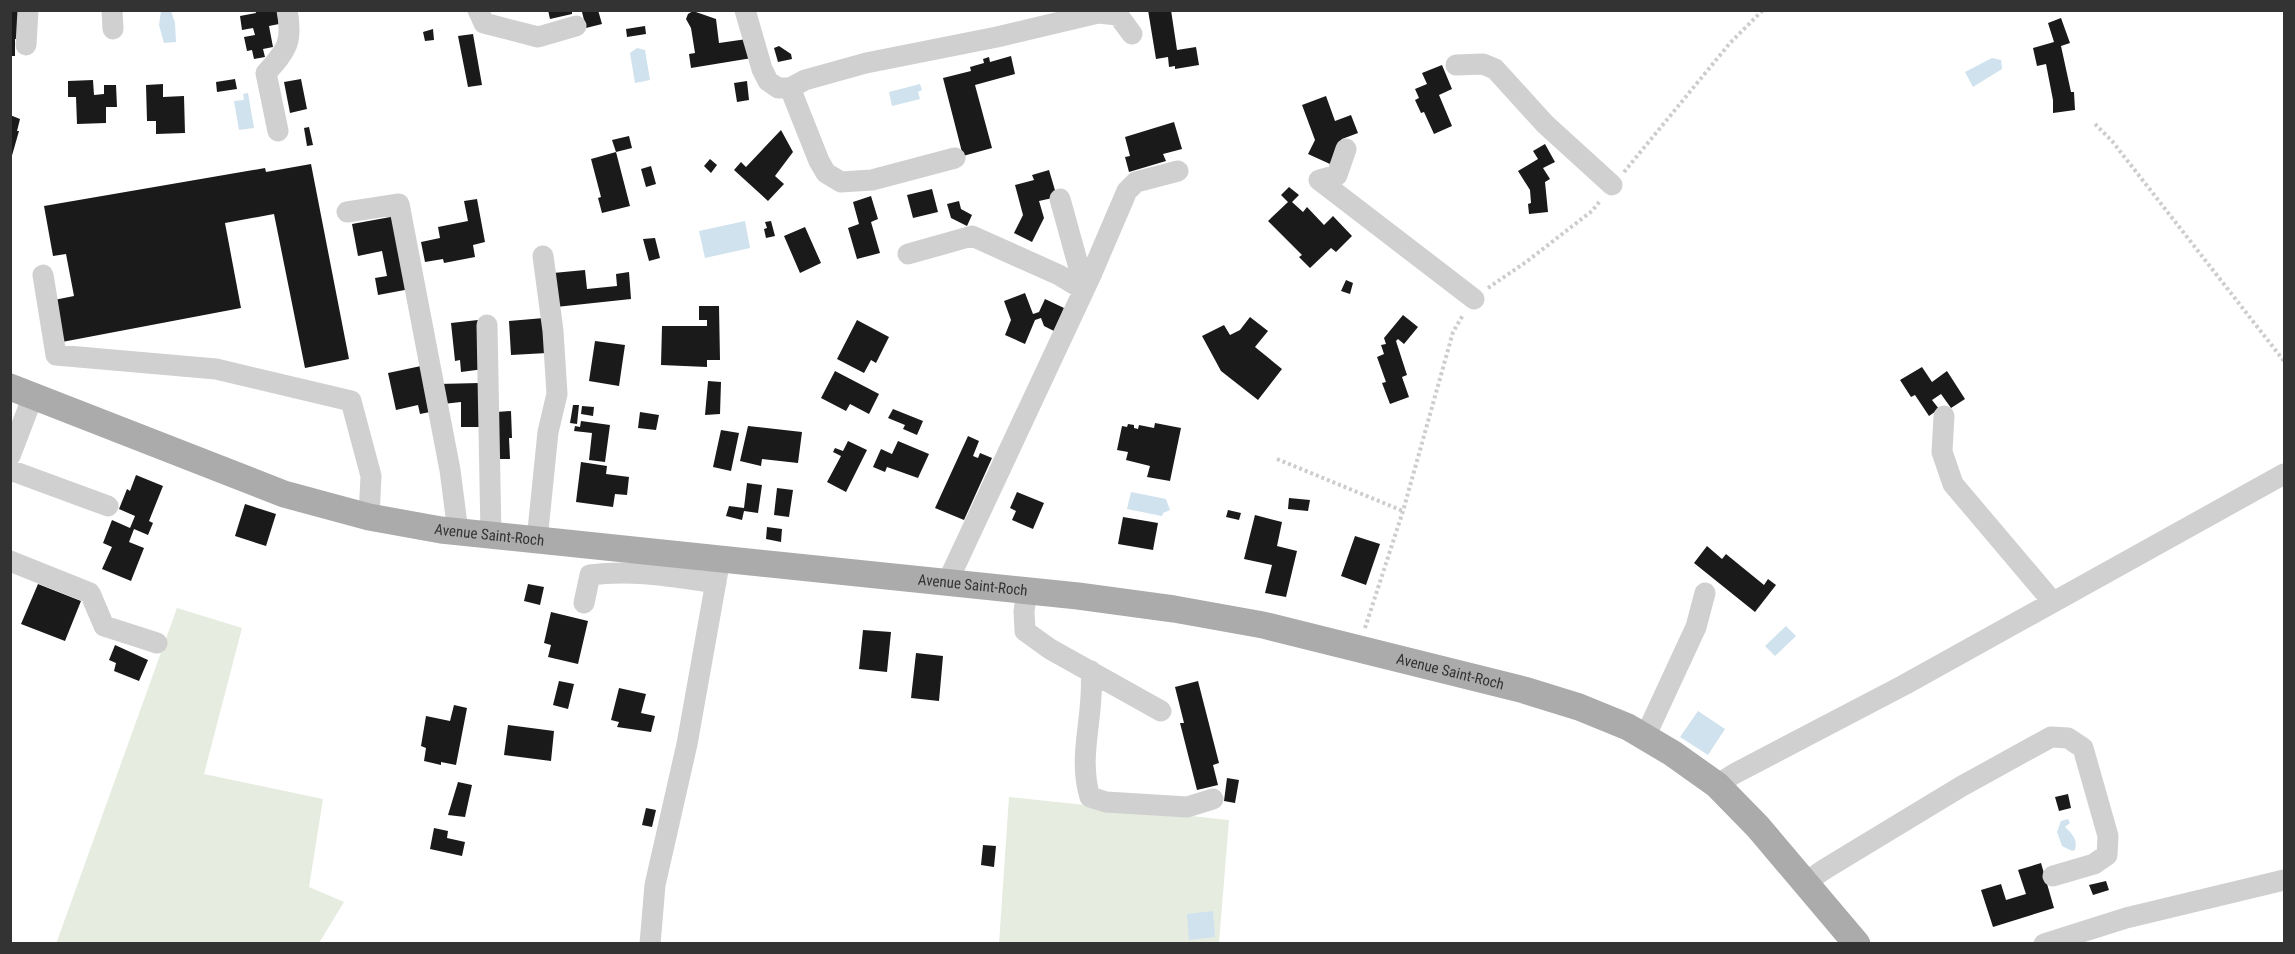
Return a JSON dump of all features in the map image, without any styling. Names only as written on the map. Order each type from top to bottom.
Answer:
[{"type":"main road","name":"Avenue Saint-Roch","points":[[22,392],[284,494],[369,517],[458,532],[537,540],[718,571],[947,583],[1174,609],[1263,625],[1524,690],[1579,707],[1628,727],[1672,753],[1717,785],[1758,827],[1857,944]]},
{"type":"street","points":[[27,45],[28,10]]},
{"type":"street","points":[[278,131],[266,73],[281,56],[291,32],[287,10]]},
{"type":"street","points":[[478,10],[484,23],[538,38],[576,26]]},
{"type":"street","points":[[745,10],[762,69],[768,81],[778,88],[789,88],[805,80],[866,63],[997,37],[1098,13],[1118,15],[1132,34]]},
{"type":"street","points":[[1456,65],[1483,64],[1495,69],[1545,124],[1612,186]]},
{"type":"street","points":[[789,88],[819,161],[826,173],[841,182],[872,180],[955,158]]},
{"type":"street","points":[[1346,150],[1337,175],[1319,180],[1474,299]]},
{"type":"street","points":[[947,583],[1127,191],[1136,182],[1178,171]]},
{"type":"street","points":[[1060,198],[1079,268],[1087,282]]},
{"type":"street","points":[[347,212],[399,204],[450,470],[458,532]]},
{"type":"street","points":[[908,254],[972,236],[1059,275],[1087,282]]},
{"type":"street","points":[[537,540],[548,432],[557,394],[553,331],[543,256]]},
{"type":"street","points":[[43,275],[56,355],[216,369],[351,401],[371,476],[369,517]]},
{"type":"street","points":[[487,325],[491,535]]},
{"type":"street","points":[[10,456],[22,392]]},
{"type":"street","points":[[1944,416],[1942,452],[1953,484],[2052,601]]},
{"type":"street","points":[[10,470],[108,506]]},
{"type":"street","points":[[1717,785],[1904,685],[2284,474]]},
{"type":"street","points":[[10,561],[90,593],[104,626],[157,643]]},
{"type":"street","points":[[584,603],[590,575],[613,572],[672,576],[718,571],[687,744],[655,885],[650,944]]},
{"type":"street","points":[[1027,591],[1024,631],[1050,649],[1161,711]]},
{"type":"street","points":[[1645,737],[1696,627],[1705,593]]},
{"type":"street","points":[[1091,671],[1093,689],[1084,763],[1085,780],[1090,797],[1106,802],[1187,807],[1213,799]]},
{"type":"street","points":[[1806,882],[1991,770],[2051,737],[2068,738],[2083,748],[2108,836],[2107,855],[2094,864],[2053,876]]},
{"type":"street","points":[[2044,944],[2126,918],[2284,880]]},
{"type":"path","points":[[1360,649],[1403,511],[1453,332],[1474,299],[1592,211],[1730,43],[1763,10]]},
{"type":"path","points":[[2095,124],[2112,141],[2284,361]]},
{"type":"path","points":[[1277,459],[1403,511]]},
{"type":"shaded area","points":[[177,608],[242,628],[204,774],[323,799],[309,887],[344,902],[319,943],[56,944]]},
{"type":"shaded area","points":[[1009,797],[1229,820],[1219,943],[999,944]]},
{"type":"water","points":[[161,11],[171,11],[175,23],[176,42],[164,43],[159,25]]},
{"type":"water","points":[[637,48],[645,50],[650,80],[635,83],[630,53]]},
{"type":"water","points":[[1992,58],[2001,60],[2002,69],[1973,87],[1965,72]]},
{"type":"water","points":[[920,84],[922,90],[918,92],[920,99],[892,106],[889,92]]},
{"type":"water","points":[[248,93],[254,128],[239,130],[234,101],[244,100],[243,94]]},
{"type":"water","points":[[745,221],[750,248],[705,258],[699,231]]},
{"type":"water","points":[[1131,492],[1166,499],[1170,510],[1162,516],[1127,509]]},
{"type":"water","points":[[1786,626],[1796,636],[1775,656],[1765,646]]},
{"type":"water","points":[[1698,711],[1725,729],[1708,755],[1680,737]]},
{"type":"water","points":[[2068,819],[2070,823],[2065,827],[2072,834],[2076,843],[2075,850],[2072,851],[2062,846],[2057,832],[2061,821]]},
{"type":"water","points":[[1213,911],[1215,937],[1189,940],[1187,914]]},
{"type":"building","points":[[10,10],[19,10],[15,56],[10,56]]},
{"type":"building","points":[[255,10],[277,10],[279,24],[269,26],[273,47],[263,49],[265,57],[254,59],[252,50],[247,51],[244,37],[255,35],[253,28],[242,30],[240,16],[256,13]]},
{"type":"building","points":[[548,10],[572,10],[572,14],[550,19]]},
{"type":"building","points":[[598,10],[602,24],[586,28],[582,12]]},
{"type":"building","points":[[1148,10],[1171,10],[1177,50],[1196,47],[1199,65],[1175,69],[1175,66],[1169,67],[1168,57],[1156,59]]},
{"type":"building","points":[[693,11],[716,19],[719,43],[747,39],[752,58],[691,68],[689,54],[695,53],[691,28],[686,19]]},
{"type":"building","points":[[2061,18],[2070,43],[2061,46],[2071,92],[2074,92],[2075,110],[2053,113],[2053,100],[2046,64],[2037,66],[2033,48],[2054,42],[2048,23]]},
{"type":"building","points":[[645,26],[646,34],[627,37],[626,29]]},
{"type":"building","points":[[433,29],[434,40],[425,41],[423,32]]},
{"type":"building","points":[[473,34],[482,85],[468,87],[458,36]]},
{"type":"building","points":[[779,46],[791,54],[792,59],[778,62],[774,48]]},
{"type":"building","points":[[1011,56],[1015,74],[975,85],[992,148],[963,156],[943,78],[971,71],[970,67],[984,63],[983,59],[989,57],[990,62]]},
{"type":"building","points":[[1442,65],[1452,89],[1439,95],[1452,126],[1434,134],[1424,112],[1421,113],[1415,100],[1419,98],[1415,89],[1427,84],[1422,73]]},
{"type":"building","points":[[235,79],[237,89],[217,92],[216,82]]},
{"type":"building","points":[[301,79],[307,109],[290,113],[284,82]]},
{"type":"building","points":[[93,80],[94,95],[104,94],[104,85],[116,85],[117,107],[106,107],[106,123],[77,124],[76,97],[68,97],[68,81]]},
{"type":"building","points":[[747,81],[749,100],[737,102],[734,83]]},
{"type":"building","points":[[163,84],[163,97],[184,96],[185,133],[156,134],[156,121],[147,121],[146,85]]},
{"type":"building","points":[[1326,96],[1335,121],[1351,115],[1358,133],[1342,139],[1330,164],[1308,154],[1315,140],[1302,105]]},
{"type":"building","points":[[10,115],[20,119],[11,159]]},
{"type":"building","points":[[1174,122],[1182,149],[1163,154],[1166,161],[1129,172],[1125,157],[1130,156],[1125,137]]},
{"type":"building","points":[[309,127],[313,145],[307,146],[304,128]]},
{"type":"building","points":[[781,130],[793,152],[775,176],[784,184],[768,201],[734,170],[741,162],[746,167]]},
{"type":"building","points":[[629,136],[632,148],[616,152],[612,140]]},
{"type":"building","points":[[1545,144],[1555,162],[1543,168],[1550,179],[1545,182],[1548,212],[1529,214],[1530,190],[1518,171],[1538,159],[1533,151]]},
{"type":"building","points":[[616,152],[630,206],[602,213],[598,198],[601,197],[591,159]]},
{"type":"building","points":[[710,159],[717,165],[711,173],[704,166]]},
{"type":"building","points":[[311,164],[349,359],[305,368],[274,214],[225,223],[241,308],[62,342],[54,300],[74,296],[66,254],[53,256],[44,206],[265,168],[266,172]]},
{"type":"building","points":[[651,166],[656,184],[646,187],[641,169]]},
{"type":"building","points":[[1049,170],[1057,197],[1039,201],[1044,218],[1032,242],[1014,233],[1023,215],[1015,185],[1034,180],[1032,175]]},
{"type":"building","points":[[1289,187],[1299,195],[1292,202],[1303,212],[1307,207],[1324,225],[1333,216],[1352,236],[1336,252],[1331,248],[1310,268],[1299,257],[1302,255],[1268,221],[1288,202],[1281,195]]},
{"type":"building","points":[[932,189],[938,212],[913,218],[907,195]]},
{"type":"building","points":[[871,196],[878,219],[871,222],[880,253],[857,259],[848,228],[859,224],[853,202]]},
{"type":"building","points":[[477,199],[485,242],[473,245],[475,257],[444,263],[443,259],[425,262],[421,242],[440,238],[438,227],[468,221],[464,201]]},
{"type":"building","points":[[959,201],[961,209],[972,215],[967,226],[951,218],[947,204]]},
{"type":"building","points":[[396,216],[410,289],[378,295],[375,278],[387,276],[382,251],[358,256],[352,224]]},
{"type":"building","points":[[771,221],[775,236],[766,238],[765,222]]},
{"type":"building","points":[[805,227],[821,263],[800,273],[784,236]]},
{"type":"building","points":[[655,238],[660,258],[649,261],[643,239]]},
{"type":"building","points":[[585,270],[587,289],[617,286],[616,274],[629,272],[631,299],[556,307],[553,273]]},
{"type":"building","points":[[1346,280],[1353,283],[1350,294],[1341,291]]},
{"type":"building","points":[[1025,293],[1033,314],[1039,312],[1045,299],[1064,308],[1054,331],[1044,326],[1041,318],[1035,320],[1025,344],[1005,335],[1011,320],[1004,301]]},
{"type":"building","points":[[699,306],[719,306],[720,360],[707,360],[707,367],[661,365],[662,326],[707,326],[707,320],[699,320]]},
{"type":"building","points":[[1403,315],[1418,327],[1404,344],[1398,339],[1396,341],[1407,375],[1402,377],[1409,397],[1390,404],[1382,383],[1386,382],[1377,357],[1384,354],[1381,345],[1386,344],[1384,338]]},
{"type":"building","points":[[1250,317],[1268,331],[1255,347],[1282,369],[1258,400],[1221,371],[1202,336],[1224,325],[1230,335],[1240,330]]},
{"type":"building","points":[[544,318],[547,353],[511,355],[509,321]]},
{"type":"building","points":[[478,320],[484,369],[461,372],[460,360],[455,361],[451,323]]},
{"type":"building","points":[[857,320],[889,337],[876,363],[871,360],[864,373],[837,359]]},
{"type":"building","points":[[595,341],[625,345],[619,386],[589,381]]},
{"type":"building","points":[[421,366],[430,412],[420,414],[418,405],[396,410],[388,373]]},
{"type":"building","points":[[1922,367],[1932,382],[1947,371],[1965,399],[1951,408],[1941,394],[1932,400],[1939,409],[1929,416],[1915,395],[1911,397],[1900,380]]},
{"type":"building","points":[[835,371],[879,394],[869,414],[850,404],[846,411],[821,398]]},
{"type":"building","points":[[708,381],[721,382],[720,414],[705,415]]},
{"type":"building","points":[[480,383],[481,427],[461,427],[461,402],[443,404],[438,384]]},
{"type":"building","points":[[573,405],[579,405],[577,424],[570,423]]},
{"type":"building","points":[[582,406],[594,407],[593,416],[581,414]]},
{"type":"building","points":[[893,409],[923,421],[917,435],[903,429],[905,425],[888,418]]},
{"type":"building","points":[[511,411],[510,459],[498,459],[496,412]]},
{"type":"building","points":[[640,412],[659,415],[656,430],[638,428]]},
{"type":"building","points":[[581,421],[610,425],[605,462],[589,460],[592,433],[574,431],[575,426],[580,427]]},
{"type":"building","points":[[1155,423],[1181,428],[1170,481],[1147,477],[1150,466],[1126,460],[1128,452],[1117,450],[1122,426],[1127,427],[1128,424],[1138,429],[1139,425],[1154,428]]},
{"type":"building","points":[[748,426],[802,432],[798,463],[762,459],[761,466],[740,461]]},
{"type":"building","points":[[721,430],[739,433],[731,471],[713,467]]},
{"type":"building","points":[[968,436],[979,441],[973,456],[978,458],[980,453],[992,458],[964,520],[935,508]]},
{"type":"building","points":[[848,441],[867,450],[846,492],[827,482],[841,456],[833,452],[835,448],[843,451]]},
{"type":"building","points":[[898,441],[929,454],[918,478],[887,467],[885,472],[873,467],[881,449],[892,454]]},
{"type":"building","points":[[581,462],[607,466],[606,474],[629,477],[627,495],[615,494],[613,507],[576,502]]},
{"type":"building","points":[[136,475],[163,486],[149,521],[153,523],[148,535],[134,529],[129,542],[144,548],[131,581],[102,569],[112,547],[103,543],[112,520],[130,528],[135,516],[119,509]]},
{"type":"building","points":[[747,483],[762,485],[758,513],[744,511],[742,520],[726,516],[729,506],[744,508]]},
{"type":"building","points":[[777,488],[793,490],[789,517],[774,515]]},
{"type":"building","points":[[1017,492],[1044,503],[1033,529],[1012,520],[1016,511],[1010,508]]},
{"type":"building","points":[[1289,498],[1310,500],[1308,511],[1288,509]]},
{"type":"building","points":[[245,504],[276,514],[266,546],[235,536]]},
{"type":"building","points":[[1228,510],[1241,513],[1239,520],[1226,517]]},
{"type":"building","points":[[1255,515],[1282,522],[1277,546],[1297,551],[1286,597],[1265,593],[1272,565],[1244,559]]},
{"type":"building","points":[[1123,517],[1158,523],[1153,550],[1118,544]]},
{"type":"building","points":[[767,527],[782,529],[781,542],[766,539]]},
{"type":"building","points":[[1355,536],[1380,544],[1366,585],[1341,576]]},
{"type":"building","points":[[1707,546],[1722,559],[1726,554],[1764,585],[1768,579],[1776,585],[1755,612],[1694,563]]},
{"type":"building","points":[[38,584],[81,601],[65,641],[21,624]]},
{"type":"building","points":[[528,584],[544,587],[540,605],[524,601]]},
{"type":"building","points":[[551,612],[588,621],[578,664],[548,657],[551,645],[544,643]]},
{"type":"building","points":[[863,630],[891,632],[887,672],[859,669]]},
{"type":"building","points":[[115,645],[148,660],[139,681],[114,671],[116,663],[109,660]]},
{"type":"building","points":[[916,653],[943,656],[939,701],[911,698]]},
{"type":"building","points":[[559,681],[574,684],[568,709],[553,705]]},
{"type":"building","points":[[1198,681],[1219,763],[1213,765],[1218,785],[1197,790],[1180,723],[1184,723],[1175,687]]},
{"type":"building","points":[[619,688],[646,694],[641,713],[655,716],[651,732],[617,727],[619,722],[611,720]]},
{"type":"building","points":[[454,705],[467,708],[456,765],[441,762],[441,765],[424,761],[426,748],[421,746],[426,716],[450,721]]},
{"type":"building","points":[[508,725],[554,731],[551,761],[504,755]]},
{"type":"building","points":[[1227,778],[1239,780],[1235,803],[1224,801]]},
{"type":"building","points":[[458,782],[472,785],[465,817],[448,815]]},
{"type":"building","points":[[2068,794],[2071,808],[2059,811],[2055,797]]},
{"type":"building","points":[[646,808],[656,810],[652,827],[642,825]]},
{"type":"building","points":[[434,828],[448,831],[447,838],[465,842],[462,856],[430,849]]},
{"type":"building","points":[[983,845],[996,846],[994,867],[981,865]]},
{"type":"building","points":[[2041,863],[2054,908],[1993,927],[1981,890],[2001,884],[2006,900],[2026,894],[2018,870]]},
{"type":"building","points":[[2106,881],[2109,890],[2093,895],[2089,885]]}]
